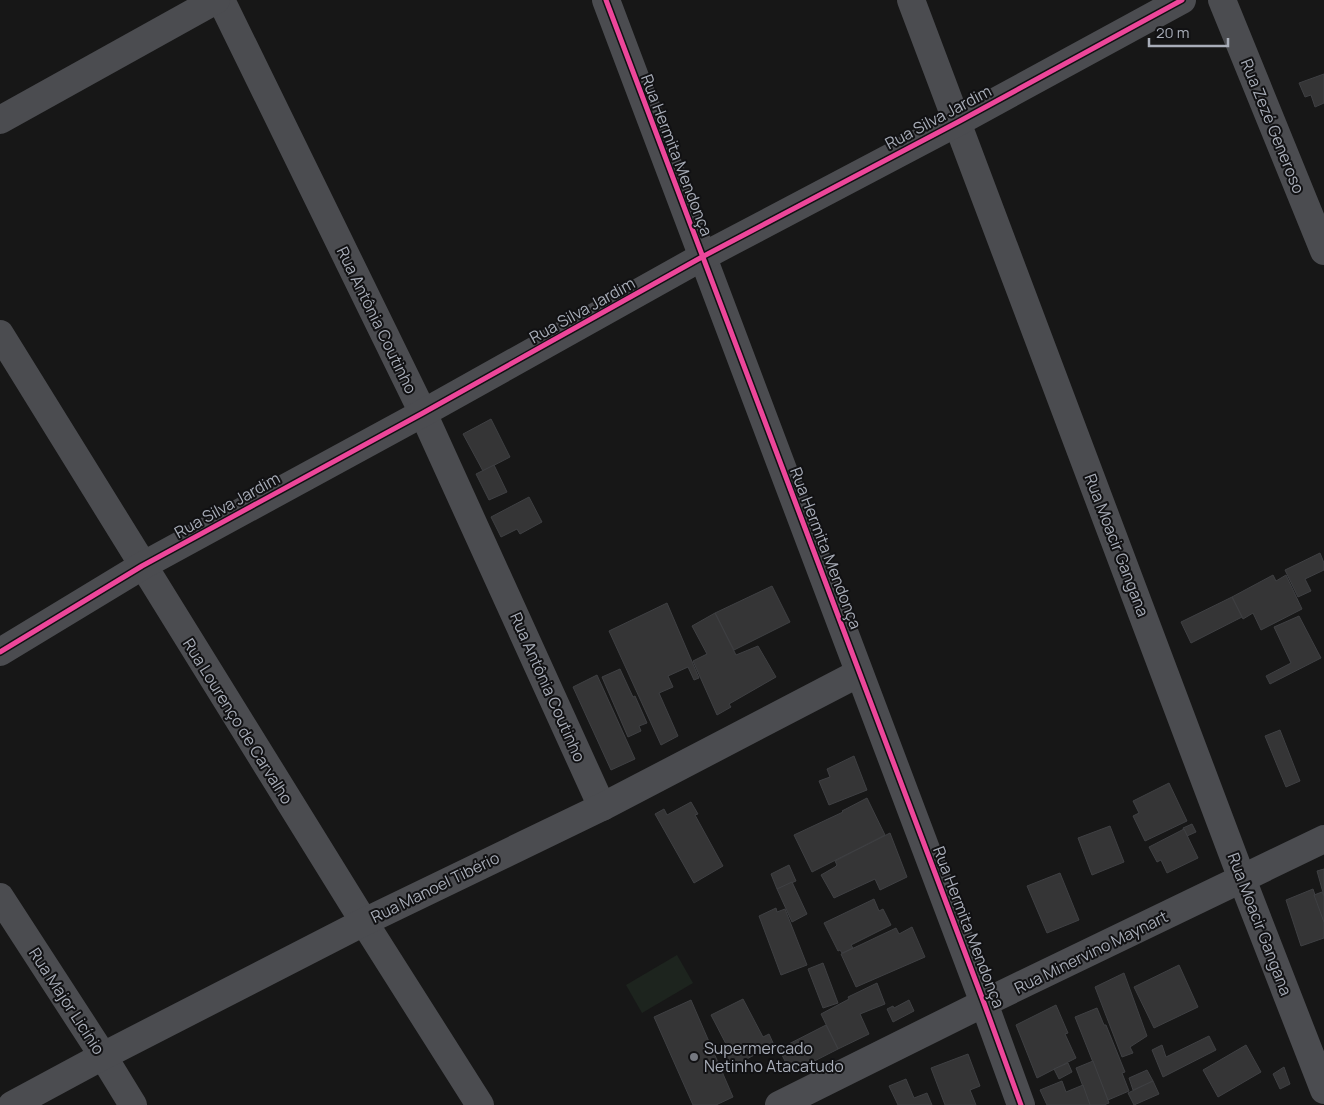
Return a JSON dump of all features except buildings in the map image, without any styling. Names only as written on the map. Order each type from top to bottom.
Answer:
[{"type":"street","points":[[0,120],[216,0]]},
{"type":"street","name":"Rua Antônia Coutinho","points":[[221,0],[423,413],[602,807]]},
{"type":"street","name":"Rua Hermita Mendonça","points":[[606,0],[1021,1105]]},
{"type":"street","name":"Rua Moacir Gangana","points":[[911,0],[1242,879],[1324,1090]]},
{"type":"street","name":"Rua Silva Jardim","points":[[0,652],[142,566],[423,413],[702,257],[958,122],[1182,0]]},
{"type":"street","name":"Rua Zezé Generoso","points":[[1222,0],[1324,251]]},
{"type":"street","name":"Rua Lourenço de Carvalho","points":[[0,334],[142,566],[480,1105]]},
{"type":"street","name":"Rua Manoel Tibério","points":[[12,1105],[364,922],[602,807],[859,673]]},
{"type":"street","name":"Rua Minervino Maynart","points":[[779,1105],[984,1003],[1324,839]]},
{"type":"street","name":"Rua Major Licínio","points":[[0,897],[133,1105]]},
{"type":"shaded area","points":[[677,955],[693,983],[642,1013],[626,985]]},
{"type":"cycle path","points":[[606,0],[1021,1105]]},
{"type":"cycle path","points":[[0,652],[142,566],[423,413],[702,257],[958,122],[1182,0]]},
{"type":"place","name":"Supermercado Netinho Atacatudo","points":[[694,1057]]}]
